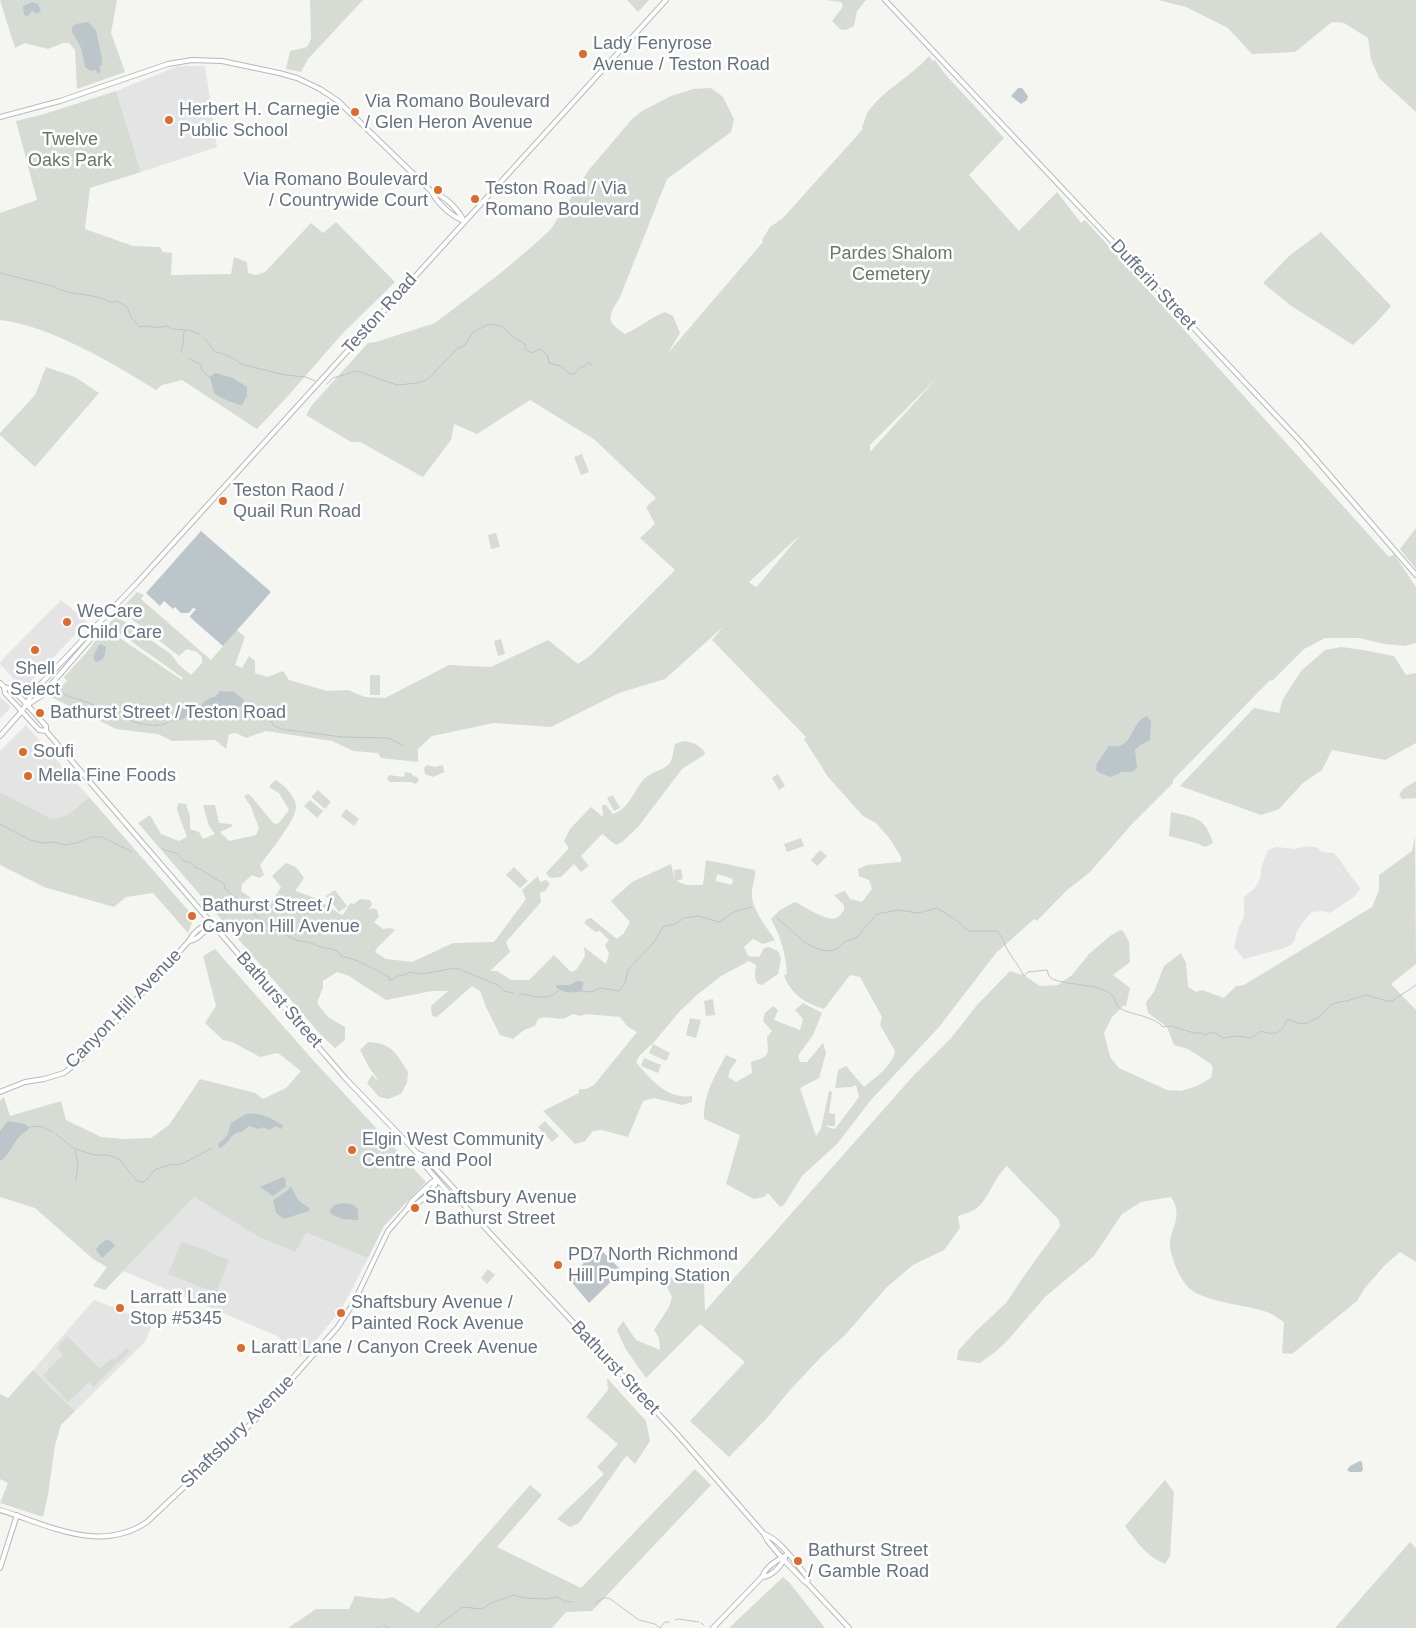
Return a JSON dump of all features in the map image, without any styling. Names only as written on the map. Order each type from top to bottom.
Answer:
[{"type":"main road","name":"Teston Road","points":[[27,705],[34,691],[89,632],[94,629],[666,0]]},
{"type":"main road","name":"Dufferin Street","points":[[885,0],[1301,442],[1416,575]]},
{"type":"main road","points":[[0,117],[60,101],[168,64],[192,60],[222,61],[279,73],[297,78],[338,100],[431,191],[434,197],[454,217],[464,221]]},
{"type":"main road","points":[[431,191],[438,194],[459,212],[464,221]]},
{"type":"main road","name":"Teston Road","points":[[27,705],[41,696],[94,635],[94,629]]},
{"type":"main road","name":"Bathurst Street","points":[[0,682],[5,693],[39,730],[46,731]]},
{"type":"main road","name":"Bathurst Street","points":[[4,688],[10,688],[46,726],[46,731],[346,1078],[417,1153],[420,1160],[454,1199],[463,1204],[618,1370],[764,1534],[783,1559],[808,1583],[848,1628]]},
{"type":"main road","points":[[0,736],[27,705]]},
{"type":"main road","name":"Canyon Hill Avenue","points":[[0,1092],[25,1082],[44,1079],[64,1072],[83,1058],[189,941],[191,936],[202,926],[211,922]]},
{"type":"main road","name":"Bathurst Street","points":[[417,1153],[424,1156],[459,1194],[463,1204]]},
{"type":"main road","name":"Shaftsbury Avenue","points":[[0,1510],[76,1535],[92,1538],[121,1534],[147,1522],[258,1416],[337,1328],[353,1304],[388,1231],[407,1210],[415,1206],[435,1186],[437,1180]]},
{"type":"main road","points":[[0,1568],[17,1515]]},
{"type":"main road","name":"Bathurst Street","points":[[764,1534],[771,1536],[788,1554],[808,1578],[808,1583]]},
{"type":"main road","points":[[713,1628],[762,1577],[764,1572],[788,1554]]},
{"type":"shaded area","points":[[32,2],[38,4],[41,11],[37,14],[32,11],[28,16],[24,15],[23,6]]},
{"type":"shaded area","points":[[88,22],[96,30],[102,59],[102,64],[99,67],[101,71],[98,74],[96,70],[91,71],[85,67],[81,48],[72,32],[72,27],[76,24]]},
{"type":"shaded area","name":"Herbert H. Carnegie Public School","points":[[178,66],[205,66],[217,147],[141,172],[116,91]]},
{"type":"shaded area","points":[[1018,88],[1022,88],[1028,96],[1027,100],[1021,104],[1011,96]]},
{"type":"shaded area","points":[[215,373],[233,378],[247,387],[247,396],[242,405],[228,401],[214,393],[210,377]]},
{"type":"shaded area","points":[[201,531],[271,592],[223,646],[191,618],[190,616],[196,609],[193,608],[189,613],[181,613],[164,601],[160,606],[146,593]]},
{"type":"shaded area","points":[[61,600],[87,622],[34,678],[26,692],[0,662]]},
{"type":"shaded area","points":[[101,644],[106,647],[105,655],[96,662],[93,658],[98,646]]},
{"type":"shaded area","points":[[220,691],[234,692],[244,700],[244,706],[231,707],[228,712],[198,716],[199,709],[203,703],[215,697]]},
{"type":"shaded area","points":[[0,697],[11,707],[0,719]]},
{"type":"shaded area","points":[[193,702],[195,704],[186,717],[176,721],[171,720],[181,708],[185,708]]},
{"type":"shaded area","points":[[1147,716],[1151,721],[1150,740],[1135,750],[1137,768],[1131,772],[1122,772],[1111,777],[1096,770],[1097,763],[1109,746],[1123,744],[1141,720]]},
{"type":"shaded area","points":[[26,725],[89,797],[68,815],[52,819],[0,792],[0,751]]},
{"type":"shaded area","points":[[1309,846],[1318,848],[1322,852],[1334,853],[1360,889],[1355,896],[1330,913],[1323,911],[1312,912],[1296,933],[1295,940],[1291,945],[1244,959],[1234,947],[1239,927],[1244,917],[1244,897],[1254,889],[1260,879],[1262,865],[1268,850],[1276,847],[1295,849]]},
{"type":"shaded area","points":[[578,981],[583,982],[582,991],[568,992],[556,987],[557,985],[569,985]]},
{"type":"shaded area","points":[[246,1114],[266,1116],[283,1126],[281,1129],[276,1126],[269,1130],[264,1127],[259,1129],[249,1126],[242,1132],[232,1136],[226,1144],[219,1148],[218,1144],[227,1136],[231,1123]]},
{"type":"shaded area","points":[[8,1121],[25,1124],[28,1130],[19,1137],[0,1161],[0,1131]]},
{"type":"shaded area","points":[[283,1177],[285,1178],[286,1186],[273,1196],[260,1187]]},
{"type":"shaded area","points":[[291,1186],[298,1200],[309,1208],[309,1211],[284,1219],[276,1213],[273,1200]]},
{"type":"shaded area","points":[[194,1197],[257,1236],[295,1251],[305,1233],[368,1258],[341,1310],[302,1357],[275,1335],[123,1271]]},
{"type":"shaded area","points":[[345,1203],[354,1205],[358,1209],[358,1220],[342,1219],[331,1214],[330,1211],[334,1206]]},
{"type":"shaded area","points":[[106,1240],[111,1241],[115,1246],[102,1258],[96,1250]]},
{"type":"shaded area","points":[[598,1247],[622,1271],[589,1303],[569,1279]]},
{"type":"shaded area","points":[[94,1300],[153,1323],[145,1342],[75,1411],[33,1370]]},
{"type":"shaded area","points":[[1360,1461],[1362,1462],[1363,1470],[1361,1472],[1350,1472],[1347,1470],[1350,1466]]},
{"type":"green space","points":[[0,0],[117,0],[111,33],[125,72],[77,89],[75,50],[69,43],[63,43],[48,49],[25,43],[15,48]]},
{"type":"green space","points":[[310,0],[363,0],[308,59],[301,72],[286,69],[290,51],[307,47],[311,39]]},
{"type":"green space","points":[[627,0],[649,0],[638,12]]},
{"type":"green space","points":[[825,0],[866,0],[857,11],[854,26],[846,30],[840,29],[832,21],[842,8],[841,2]]},
{"type":"green space","points":[[1158,0],[1416,0],[1416,112],[1379,78],[1371,59],[1368,38],[1344,23],[1332,22],[1295,52],[1252,54],[1228,28],[1186,7]]},
{"type":"green space","name":"Pardes Shalom Cemetery","points":[[929,56],[933,61],[935,60],[945,74],[1004,138],[969,175],[1019,231],[1057,192],[1081,223],[1085,220],[1389,557],[1394,554],[1416,587],[1416,643],[1404,646],[1359,638],[1325,638],[1304,649],[1272,681],[1270,680],[1173,780],[1173,783],[1132,824],[1089,873],[1066,891],[1037,921],[1034,919],[996,953],[939,1027],[871,1100],[837,1144],[802,1176],[784,1205],[780,1207],[768,1193],[764,1197],[754,1199],[726,1184],[740,1135],[704,1119],[705,1102],[714,1078],[726,1055],[737,1060],[730,1070],[728,1077],[736,1082],[752,1073],[751,1062],[766,1055],[768,1052],[767,1037],[772,1031],[763,1021],[765,1013],[773,1006],[778,1010],[774,1020],[800,1030],[803,1019],[795,1010],[803,1003],[822,1013],[813,1035],[798,1056],[800,1062],[807,1062],[823,1043],[826,1053],[819,1078],[800,1088],[816,1136],[821,1129],[829,1091],[832,1092],[829,1113],[835,1114],[835,1126],[828,1126],[827,1123],[827,1127],[835,1129],[859,1097],[856,1085],[835,1088],[838,1070],[846,1066],[864,1087],[891,1061],[895,1051],[880,1025],[882,1017],[860,977],[850,975],[824,1009],[805,1001],[795,993],[784,976],[787,973],[784,951],[771,919],[780,910],[795,902],[821,916],[832,919],[837,917],[844,910],[844,905],[834,895],[845,891],[850,899],[862,902],[872,889],[869,880],[859,876],[858,869],[867,865],[901,862],[901,857],[890,839],[876,823],[863,816],[828,777],[804,739],[806,737],[712,640],[724,626],[665,679],[619,693],[551,727],[494,723],[432,736],[418,749],[418,762],[381,758],[378,753],[353,751],[332,741],[266,731],[246,738],[236,733],[229,734],[226,749],[215,740],[172,741],[158,734],[116,729],[51,697],[67,681],[64,677],[87,652],[105,628],[182,680],[183,678],[108,625],[116,616],[171,654],[178,664],[191,675],[202,663],[202,657],[197,652],[187,649],[179,656],[120,610],[137,592],[144,595],[141,599],[211,660],[237,630],[245,637],[235,665],[242,668],[249,656],[255,661],[255,673],[267,677],[283,671],[289,680],[327,691],[348,690],[365,697],[385,698],[449,665],[491,667],[548,640],[578,664],[591,655],[675,570],[640,538],[655,524],[646,507],[656,498],[595,440],[530,400],[477,434],[454,424],[451,440],[423,477],[360,442],[351,442],[306,415],[312,405],[368,343],[435,323],[502,272],[537,242],[551,229],[588,171],[632,119],[642,111],[671,96],[693,89],[711,88],[723,97],[734,119],[731,132],[667,179],[620,297],[610,317],[614,325],[625,334],[665,312],[673,316],[680,333],[668,353],[763,242],[762,240],[770,227],[782,219],[863,129],[867,113],[876,102]],"holes":[[[938,377],[870,452],[870,445]],[[800,535],[755,589],[756,587],[749,582]]]},
{"type":"green space","name":"Twelve Oaks Park","points":[[116,91],[141,172],[90,188],[85,229],[133,246],[160,247],[163,252],[172,253],[171,275],[231,274],[234,257],[247,262],[248,273],[256,275],[265,272],[311,223],[323,233],[336,222],[395,282],[343,333],[257,429],[182,380],[162,385],[156,390],[60,337],[19,323],[0,320],[0,213],[37,200],[16,121]]},
{"type":"green space","points":[[1321,232],[1391,306],[1353,345],[1290,305],[1263,283],[1289,256]]},
{"type":"green space","points":[[46,367],[75,377],[99,393],[35,467],[0,433],[35,395]]},
{"type":"green space","points":[[582,454],[589,472],[581,475],[574,457]]},
{"type":"green space","points":[[1416,528],[1416,569],[1400,549]]},
{"type":"green space","points":[[496,533],[500,547],[491,549],[488,535]]},
{"type":"green space","points":[[501,639],[505,654],[498,656],[494,641]]},
{"type":"green space","points":[[1341,647],[1394,656],[1406,675],[1416,673],[1416,743],[1385,760],[1332,750],[1322,770],[1303,783],[1279,809],[1261,815],[1180,786],[1254,708],[1279,713],[1283,699],[1301,671],[1325,650]]},
{"type":"green space","points":[[370,675],[380,675],[380,695],[370,695]]},
{"type":"green space","points":[[684,741],[698,746],[705,752],[704,755],[682,769],[638,827],[616,845],[602,834],[581,856],[589,866],[581,872],[574,864],[561,877],[550,878],[546,873],[569,848],[564,841],[570,829],[591,807],[603,817],[602,805],[606,805],[613,814],[619,811],[627,804],[643,780],[670,763],[675,744]]},
{"type":"green space","points":[[427,765],[435,767],[443,765],[444,772],[433,777],[425,774],[424,768]]},
{"type":"green space","points":[[404,772],[411,773],[419,781],[415,784],[411,782],[389,782],[387,778],[390,775],[402,777],[405,775]]},
{"type":"green space","points":[[778,774],[785,786],[779,790],[772,778]]},
{"type":"green space","points":[[275,780],[285,787],[295,803],[295,813],[260,865],[264,875],[259,878],[252,875],[242,884],[241,891],[264,907],[272,902],[281,887],[272,876],[286,863],[296,867],[304,878],[295,891],[319,900],[340,914],[343,915],[351,903],[354,904],[360,899],[370,900],[372,904],[369,910],[373,908],[377,910],[379,917],[374,922],[383,929],[391,928],[395,930],[375,952],[386,959],[412,962],[453,943],[494,942],[526,899],[522,890],[538,876],[540,882],[546,880],[550,884],[545,891],[540,893],[541,902],[506,942],[510,952],[490,971],[497,971],[511,980],[529,980],[554,955],[571,972],[576,970],[585,956],[584,947],[606,964],[609,954],[605,945],[609,940],[600,931],[595,932],[584,923],[587,919],[591,918],[617,939],[624,933],[630,922],[611,901],[632,882],[671,864],[675,880],[674,870],[681,869],[683,879],[676,881],[687,885],[703,885],[706,860],[755,870],[752,899],[760,918],[775,940],[763,944],[753,939],[744,947],[748,956],[759,957],[764,948],[769,947],[778,951],[781,958],[778,974],[762,985],[759,984],[755,978],[756,965],[749,961],[721,976],[680,1011],[655,1041],[640,1055],[636,1062],[660,1087],[675,1095],[692,1096],[692,1102],[682,1105],[654,1098],[643,1101],[628,1137],[602,1130],[593,1131],[585,1141],[575,1144],[543,1111],[579,1093],[579,1089],[586,1089],[594,1085],[637,1032],[627,1026],[620,1017],[586,1014],[580,1016],[573,1014],[559,1019],[538,1019],[535,1026],[524,1030],[513,1039],[500,1035],[480,991],[472,986],[437,1017],[432,1016],[431,1006],[448,991],[432,991],[386,1000],[349,976],[337,972],[323,981],[323,987],[317,1003],[328,1017],[345,1027],[345,1040],[335,1048],[321,1035],[138,823],[150,815],[161,834],[179,841],[187,837],[177,810],[178,803],[186,804],[190,817],[190,829],[199,832],[203,839],[215,834],[209,826],[203,805],[215,805],[219,823],[231,824],[233,826],[220,832],[229,841],[256,835],[259,828],[251,807],[244,796],[248,794],[251,796],[274,824],[279,823],[289,810],[279,793],[269,787]],"holes":[[[717,874],[733,879],[732,885],[716,881]]]},
{"type":"green space","points":[[1416,781],[1416,798],[1402,799],[1399,795],[1403,789]]},
{"type":"green space","points":[[318,790],[331,802],[325,809],[311,797]]},
{"type":"green space","points":[[0,792],[52,819],[68,815],[89,797],[194,917],[188,933],[153,893],[126,897],[114,907],[44,887],[0,865]]},
{"type":"green space","points":[[613,795],[620,808],[614,811],[607,798]]},
{"type":"green space","points":[[310,800],[323,811],[317,818],[304,806]]},
{"type":"green space","points":[[346,809],[359,819],[354,826],[341,816]]},
{"type":"green space","points":[[1171,812],[1193,817],[1203,823],[1213,843],[1205,847],[1169,836]]},
{"type":"green space","points":[[1415,836],[1416,964],[1391,984],[1416,1010],[1416,1262],[1400,1252],[1385,1265],[1364,1289],[1357,1301],[1292,1354],[1282,1353],[1284,1322],[1269,1313],[1206,1297],[1186,1285],[1177,1270],[1170,1248],[1176,1217],[1175,1204],[1171,1197],[1141,1202],[1122,1214],[1094,1256],[1045,1297],[1008,1340],[995,1352],[980,1363],[957,1360],[958,1351],[1006,1303],[1060,1226],[1059,1220],[1007,1166],[977,1208],[958,1216],[960,1228],[944,1250],[913,1265],[887,1287],[845,1335],[822,1356],[729,1457],[690,1421],[745,1362],[700,1324],[646,1378],[625,1348],[617,1330],[623,1321],[636,1340],[660,1350],[659,1338],[654,1330],[669,1307],[672,1297],[667,1287],[669,1278],[694,1272],[697,1280],[704,1284],[705,1311],[914,1075],[952,1037],[977,1005],[1010,971],[1025,976],[1040,986],[1058,985],[1072,975],[1089,954],[1110,936],[1120,930],[1123,931],[1129,942],[1130,962],[1113,975],[1130,988],[1126,1006],[1123,1006],[1112,1017],[1104,1033],[1110,1057],[1119,1068],[1167,1090],[1181,1091],[1197,1086],[1211,1078],[1213,1068],[1211,1064],[1188,1049],[1174,1045],[1167,1027],[1148,1013],[1146,1002],[1154,992],[1164,966],[1181,953],[1186,963],[1188,987],[1196,992],[1202,990],[1224,998],[1236,986],[1244,985],[1372,907],[1379,890],[1379,875],[1412,851]]},
{"type":"green space","points":[[801,838],[804,846],[787,852],[784,844]]},
{"type":"green space","points":[[820,850],[827,856],[817,866],[811,860]]},
{"type":"green space","points":[[514,867],[528,881],[520,888],[506,875]]},
{"type":"green space","points":[[335,890],[347,906],[339,912],[326,896]]},
{"type":"green space","points":[[215,949],[313,1060],[426,1182],[384,1226],[368,1258],[306,1233],[295,1252],[257,1236],[194,1197],[105,1290],[93,1286],[107,1267],[93,1259],[35,1208],[0,1197],[0,1100],[4,1097],[10,1116],[61,1101],[66,1120],[101,1137],[125,1139],[151,1138],[169,1125],[200,1079],[255,1093],[263,1099],[286,1088],[301,1071],[278,1053],[260,1057],[232,1042],[223,1040],[205,1023],[216,1006],[203,956]]},
{"type":"green space","points":[[713,999],[715,1015],[706,1016],[704,1001]]},
{"type":"green space","points":[[690,1018],[701,1020],[696,1038],[686,1035]]},
{"type":"green space","points":[[368,1042],[383,1044],[393,1050],[404,1065],[408,1072],[407,1083],[401,1094],[388,1099],[379,1097],[367,1083],[372,1075],[380,1082],[370,1069],[360,1050]]},
{"type":"green space","points":[[653,1044],[670,1053],[666,1061],[649,1053]]},
{"type":"green space","points":[[644,1058],[661,1065],[658,1073],[641,1066]]},
{"type":"green space","points":[[545,1121],[559,1136],[552,1142],[538,1127]]},
{"type":"green space","points":[[182,1241],[229,1260],[216,1293],[168,1274]]},
{"type":"green space","points":[[488,1269],[495,1275],[487,1284],[481,1278]]},
{"type":"green space","points":[[67,1336],[100,1369],[127,1348],[130,1351],[94,1387],[89,1382],[68,1402],[43,1375],[63,1355],[57,1348]]},
{"type":"green space","points":[[33,1370],[75,1411],[61,1425],[55,1445],[43,1517],[0,1503],[8,1483],[0,1479],[0,1394],[8,1398]]},
{"type":"green space","points":[[607,1378],[646,1421],[650,1441],[635,1464],[627,1456],[623,1460],[579,1523],[570,1527],[557,1519],[604,1474],[597,1467],[618,1444],[586,1417],[608,1390]]},
{"type":"green space","points":[[695,1469],[711,1485],[592,1611],[566,1612],[552,1628],[288,1628],[316,1609],[349,1609],[355,1596],[383,1599],[393,1597],[418,1613],[530,1485],[542,1495],[497,1547],[581,1588]]},
{"type":"green space","points":[[1165,1480],[1174,1492],[1170,1556],[1165,1564],[1147,1553],[1125,1526]]},
{"type":"green space","points":[[1410,1542],[1416,1548],[1416,1628],[1335,1628]]},
{"type":"green space","points":[[783,1577],[825,1628],[729,1628]]},
{"type":"waterway","points":[[0,273],[52,286],[67,292],[98,297],[112,303],[117,301],[127,307],[131,317],[140,327],[166,326],[171,329],[189,330],[199,334]]},
{"type":"waterway","points":[[327,384],[333,378],[357,371],[397,385],[427,380],[458,348],[464,346],[473,332],[489,324],[502,326],[512,336],[525,344],[525,349],[531,353],[540,349],[548,356],[549,363],[561,366],[570,374],[575,373],[588,362],[592,365]]},
{"type":"waterway","points":[[183,353],[181,351],[184,331]]},
{"type":"waterway","points":[[205,339],[215,352],[229,356],[241,364],[285,375],[306,377],[315,381]]},
{"type":"waterway","points":[[190,359],[201,365],[202,370],[210,378]]},
{"type":"waterway","points":[[53,687],[67,696],[141,724],[163,725],[171,720]]},
{"type":"waterway","points":[[195,705],[200,707]]},
{"type":"waterway","points":[[244,706],[250,710],[266,712],[268,720],[274,726],[281,729],[342,737],[389,738],[402,745]]},
{"type":"waterway","points":[[0,824],[30,840],[42,843],[54,842],[65,845],[80,842],[91,837],[102,837],[132,852]]},
{"type":"waterway","points":[[162,849],[178,854],[183,861],[192,863],[196,868],[224,884],[225,889],[236,898]]},
{"type":"waterway","points":[[241,903],[274,929],[298,941],[309,942],[337,951],[342,957],[347,957],[366,965],[390,978],[389,980],[409,972],[421,974],[456,968],[498,985],[504,991],[513,993]]},
{"type":"waterway","points":[[582,991],[591,992],[600,988],[619,991],[625,983],[628,970],[654,942],[664,926],[675,924],[684,918],[698,916],[719,922],[734,912],[751,907]]},
{"type":"waterway","points":[[777,918],[807,944],[821,950],[830,951],[838,948],[844,942],[856,938],[877,914],[898,910],[918,913],[937,908],[969,931],[997,931],[1024,976],[1028,972],[1047,970],[1049,976],[1056,980],[1096,987],[1105,991],[1113,996],[1119,1008],[1154,1020],[1163,1027],[1168,1026],[1204,1035],[1213,1032],[1223,1038],[1236,1036],[1251,1038],[1261,1031],[1277,1033],[1288,1019],[1300,1024],[1307,1023],[1319,1017],[1332,1004],[1366,995],[1392,1001],[1416,985]]},
{"type":"waterway","points":[[520,994],[545,997],[559,990]]},
{"type":"waterway","points":[[28,1127],[40,1126],[53,1132]]},
{"type":"waterway","points":[[56,1134],[73,1148],[94,1155],[108,1155],[119,1159],[137,1181],[144,1182],[156,1169],[172,1164],[184,1163],[212,1148]]},
{"type":"waterway","points":[[75,1150],[78,1164],[76,1181]]},
{"type":"waterway","points":[[436,1628],[462,1607],[482,1609],[491,1603],[514,1595],[524,1598],[547,1599],[557,1597],[564,1601],[572,1602]]},
{"type":"waterway","points":[[595,1603],[604,1598],[609,1598],[639,1620],[655,1624],[660,1628],[665,1622],[669,1622]]},
{"type":"waterway","points":[[675,1620],[699,1622]]},
{"type":"waterway","points":[[384,1625],[389,1628]]},
{"type":"place","name":"Lady Fenyrose Avenue / Teston Road","points":[[583,54]]},
{"type":"place","name":"Via Romano Boulevard / Glen Heron Avenue","points":[[355,112]]},
{"type":"place","name":"Herbert H. Carnegie Public School","points":[[169,120]]},
{"type":"place","name":"Via Romano Boulevard / Countrywide Court","points":[[438,190]]},
{"type":"place","name":"Teston Road / Via Romano Boulevard","points":[[475,199]]},
{"type":"place","name":"Teston Raod / Quail Run Road","points":[[223,501]]},
{"type":"place","name":"WeCare Child Care","points":[[67,622]]},
{"type":"place","name":"Shell Select","points":[[35,650]]},
{"type":"place","name":"Bathurst Street / Teston Road","points":[[40,713]]},
{"type":"place","name":"Soufi","points":[[23,752]]},
{"type":"place","name":"Mella Fine Foods","points":[[28,776]]},
{"type":"place","name":"Bathurst Street / Canyon Hill Avenue","points":[[192,916]]},
{"type":"place","name":"Elgin West Community Centre and Pool","points":[[352,1150]]},
{"type":"place","name":"Shaftsbury Avenue / Bathurst Street","points":[[415,1208]]},
{"type":"place","name":"PD7 North Richmond Hill Pumping Station","points":[[558,1265]]},
{"type":"place","name":"Larratt Lane Stop #5345","points":[[120,1308]]},
{"type":"place","name":"Shaftsbury Avenue / Painted Rock Avenue","points":[[341,1313]]},
{"type":"place","name":"Laratt Lane / Canyon Creek Avenue","points":[[241,1348]]},
{"type":"place","name":"Bathurst Street / Gamble Road","points":[[798,1561]]}]
